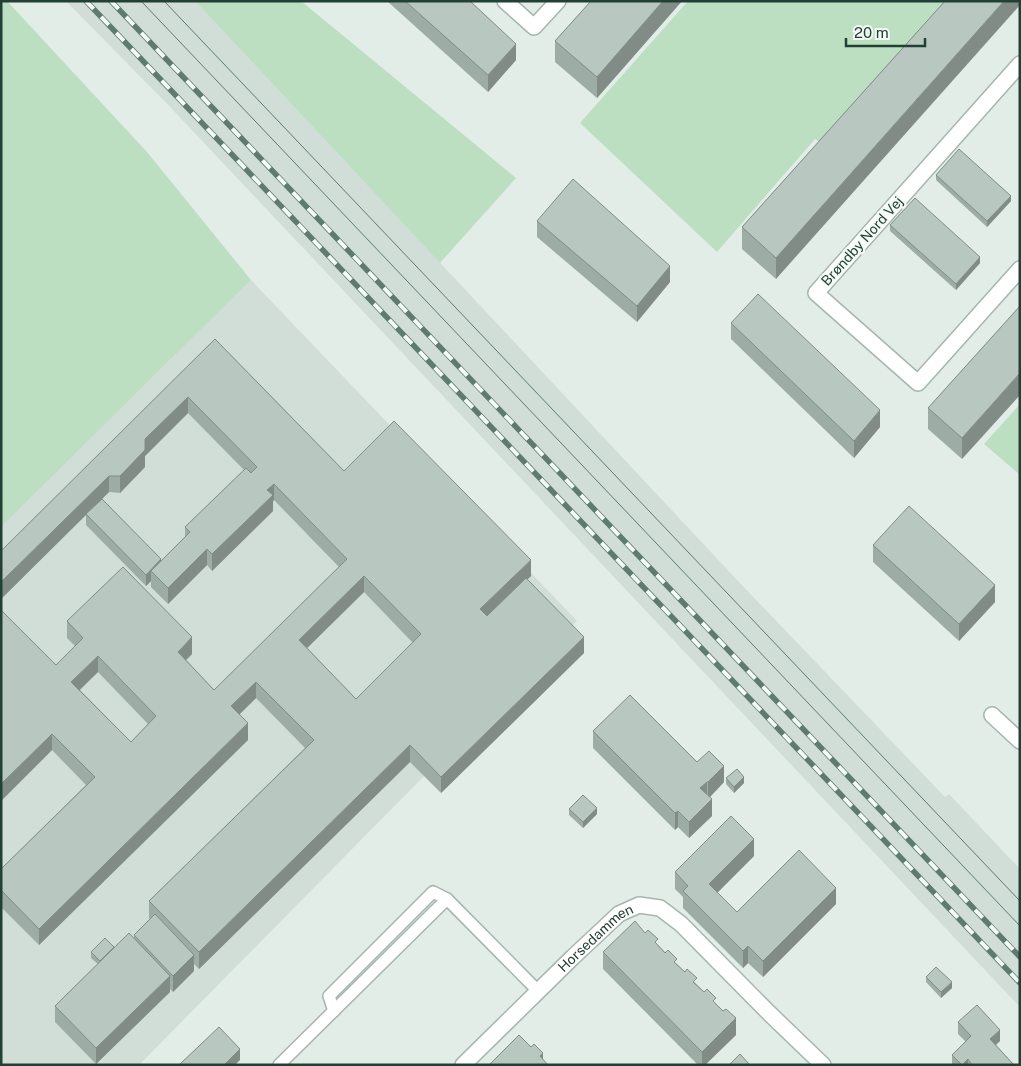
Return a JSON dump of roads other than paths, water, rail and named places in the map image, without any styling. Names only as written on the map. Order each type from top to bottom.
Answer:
[{"type":"street","points":[[505,1],[534,27],[558,1]]},
{"type":"street","name":"Brøndby Nord Vej","points":[[1020,64],[816,292],[918,383],[1020,269]]},
{"type":"street","points":[[992,716],[1020,741]]},
{"type":"street","name":"Horsedammen","points":[[463,1065],[619,914],[639,905],[660,908],[681,924],[823,1065]]},
{"type":"lane","points":[[279,1065],[447,899],[538,991]]},
{"type":"tram line","points":[[141,1],[1020,926]]},
{"type":"tram line","points":[[164,1],[1020,901]]},
{"type":"railway","points":[[86,1],[1020,983]]},
{"type":"railway","points":[[111,1],[1020,957]]}]
